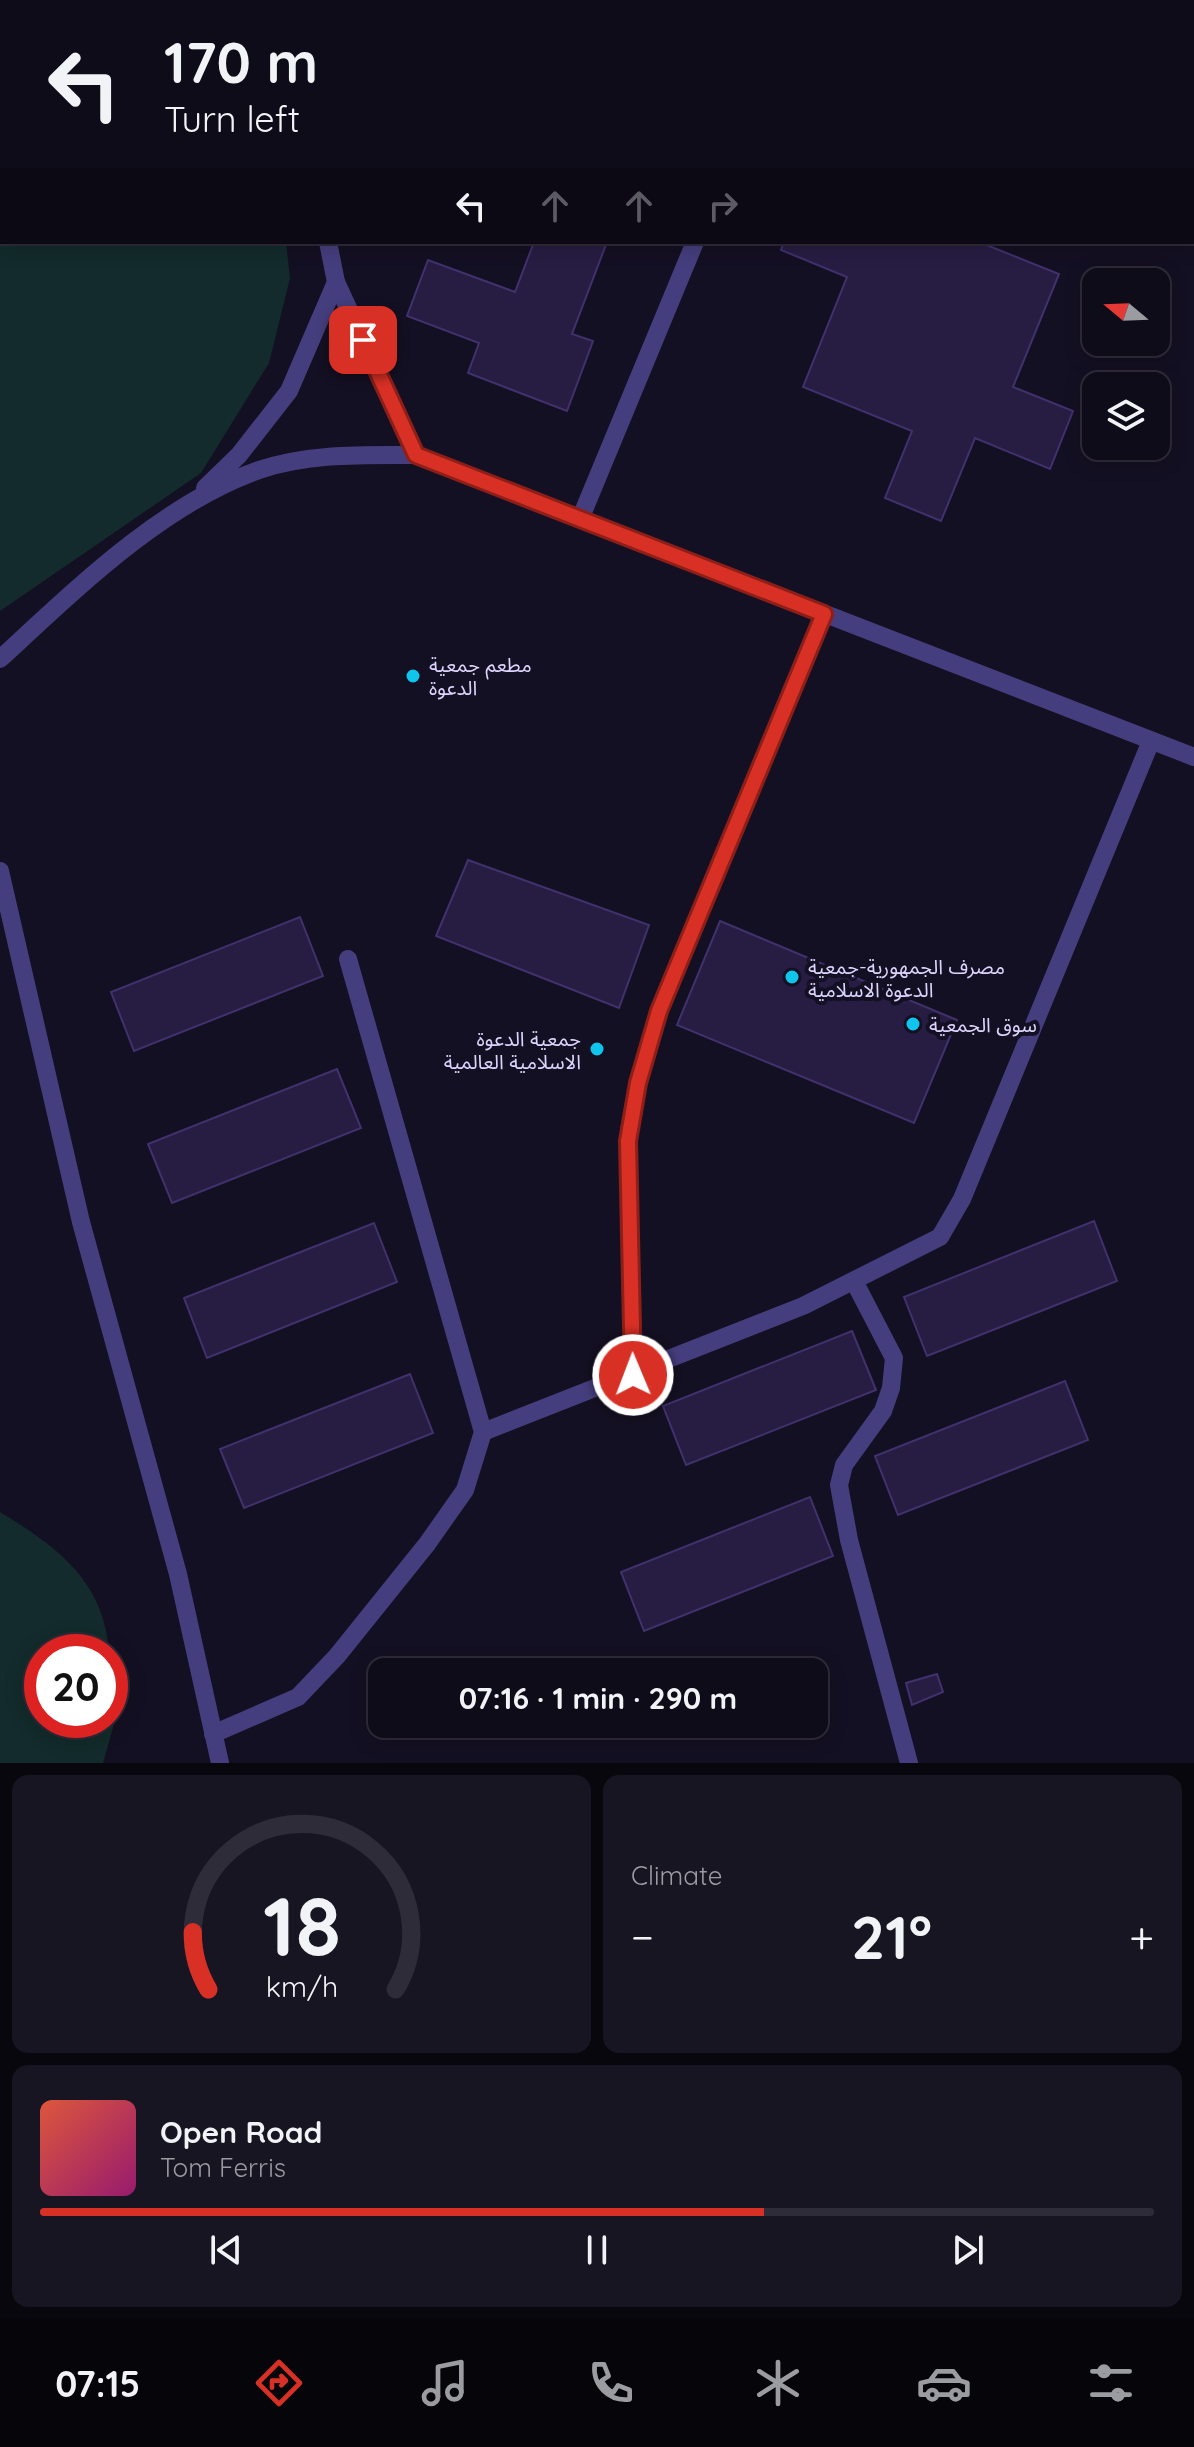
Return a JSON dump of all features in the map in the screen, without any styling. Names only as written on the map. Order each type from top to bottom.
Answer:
[{"type":"lane","points":[[328,244],[336,282],[416,455]]},
{"type":"lane","points":[[581,517],[694,244]]},
{"type":"lane","points":[[0,659],[74,590],[198,496],[239,455],[289,391],[336,282]]},
{"type":"lane","points":[[198,496],[261,470],[337,455],[416,455],[1194,757]]},
{"type":"lane","points":[[633,1375],[628,1141],[638,1083],[659,1011],[824,614]]},
{"type":"lane","points":[[483,1432],[803,1306],[940,1237],[955,1212],[1151,741]]},
{"type":"lane","points":[[0,871],[81,1222],[178,1574],[220,1763]]},
{"type":"lane","points":[[213,1734],[298,1697],[337,1656],[427,1544],[465,1490],[483,1432],[348,959]]},
{"type":"lane","points":[[854,1281],[894,1358],[891,1388],[883,1411],[844,1465],[839,1485],[849,1540],[909,1763]]},
{"type":"green space","points":[[0,244],[286,244],[290,278],[269,363],[201,473],[0,611]]},
{"type":"green space","points":[[0,1512],[40,1538],[74,1568],[98,1605],[106,1634],[24,1634],[24,1738],[110,1738],[103,1763],[0,1763]]},
{"type":"building","points":[[533,244],[606,244],[572,334],[593,341],[567,411],[468,373],[479,343],[407,316],[428,260],[515,292]]},
{"type":"building","points":[[783,244],[984,244],[1059,274],[1013,387],[1073,411],[1050,469],[975,438],[941,521],[885,498],[912,431],[803,387],[847,277],[781,250]]},
{"type":"building","points":[[468,860],[649,925],[619,1008],[436,936]]},
{"type":"building","points":[[300,917],[323,976],[134,1051],[111,992]]},
{"type":"building","points":[[720,921],[957,1020],[914,1123],[677,1025]]},
{"type":"building","points":[[337,1069],[361,1128],[172,1203],[148,1144]]},
{"type":"building","points":[[1094,1221],[1117,1281],[927,1356],[904,1297]]},
{"type":"building","points":[[374,1223],[397,1282],[207,1358],[184,1298]]},
{"type":"building","points":[[852,1331],[876,1390],[686,1465],[663,1406]]},
{"type":"building","points":[[410,1374],[433,1433],[244,1508],[220,1449]]},
{"type":"building","points":[[1065,1381],[1088,1440],[898,1515],[875,1456]]},
{"type":"building","points":[[810,1497],[833,1556],[644,1631],[621,1572]]},
{"type":"building","points":[[937,1674],[943,1692],[912,1705],[906,1683]]},
{"type":"place","name":"مطعم جمعية الدعوة","points":[[413,676]]},
{"type":"place","name":"مصرف الجمهورية-جمعية الدعوة الاسلامية","points":[[792,977]]},
{"type":"place","name":"سوق الجمعية","points":[[913,1024]]},
{"type":"place","name":"جمعية الدعوة الاسلامية العالمية","points":[[597,1049]]},
{"type":"route","points":[[363,340],[416,455],[824,614],[659,1011],[638,1083],[628,1141],[633,1375]]}]
